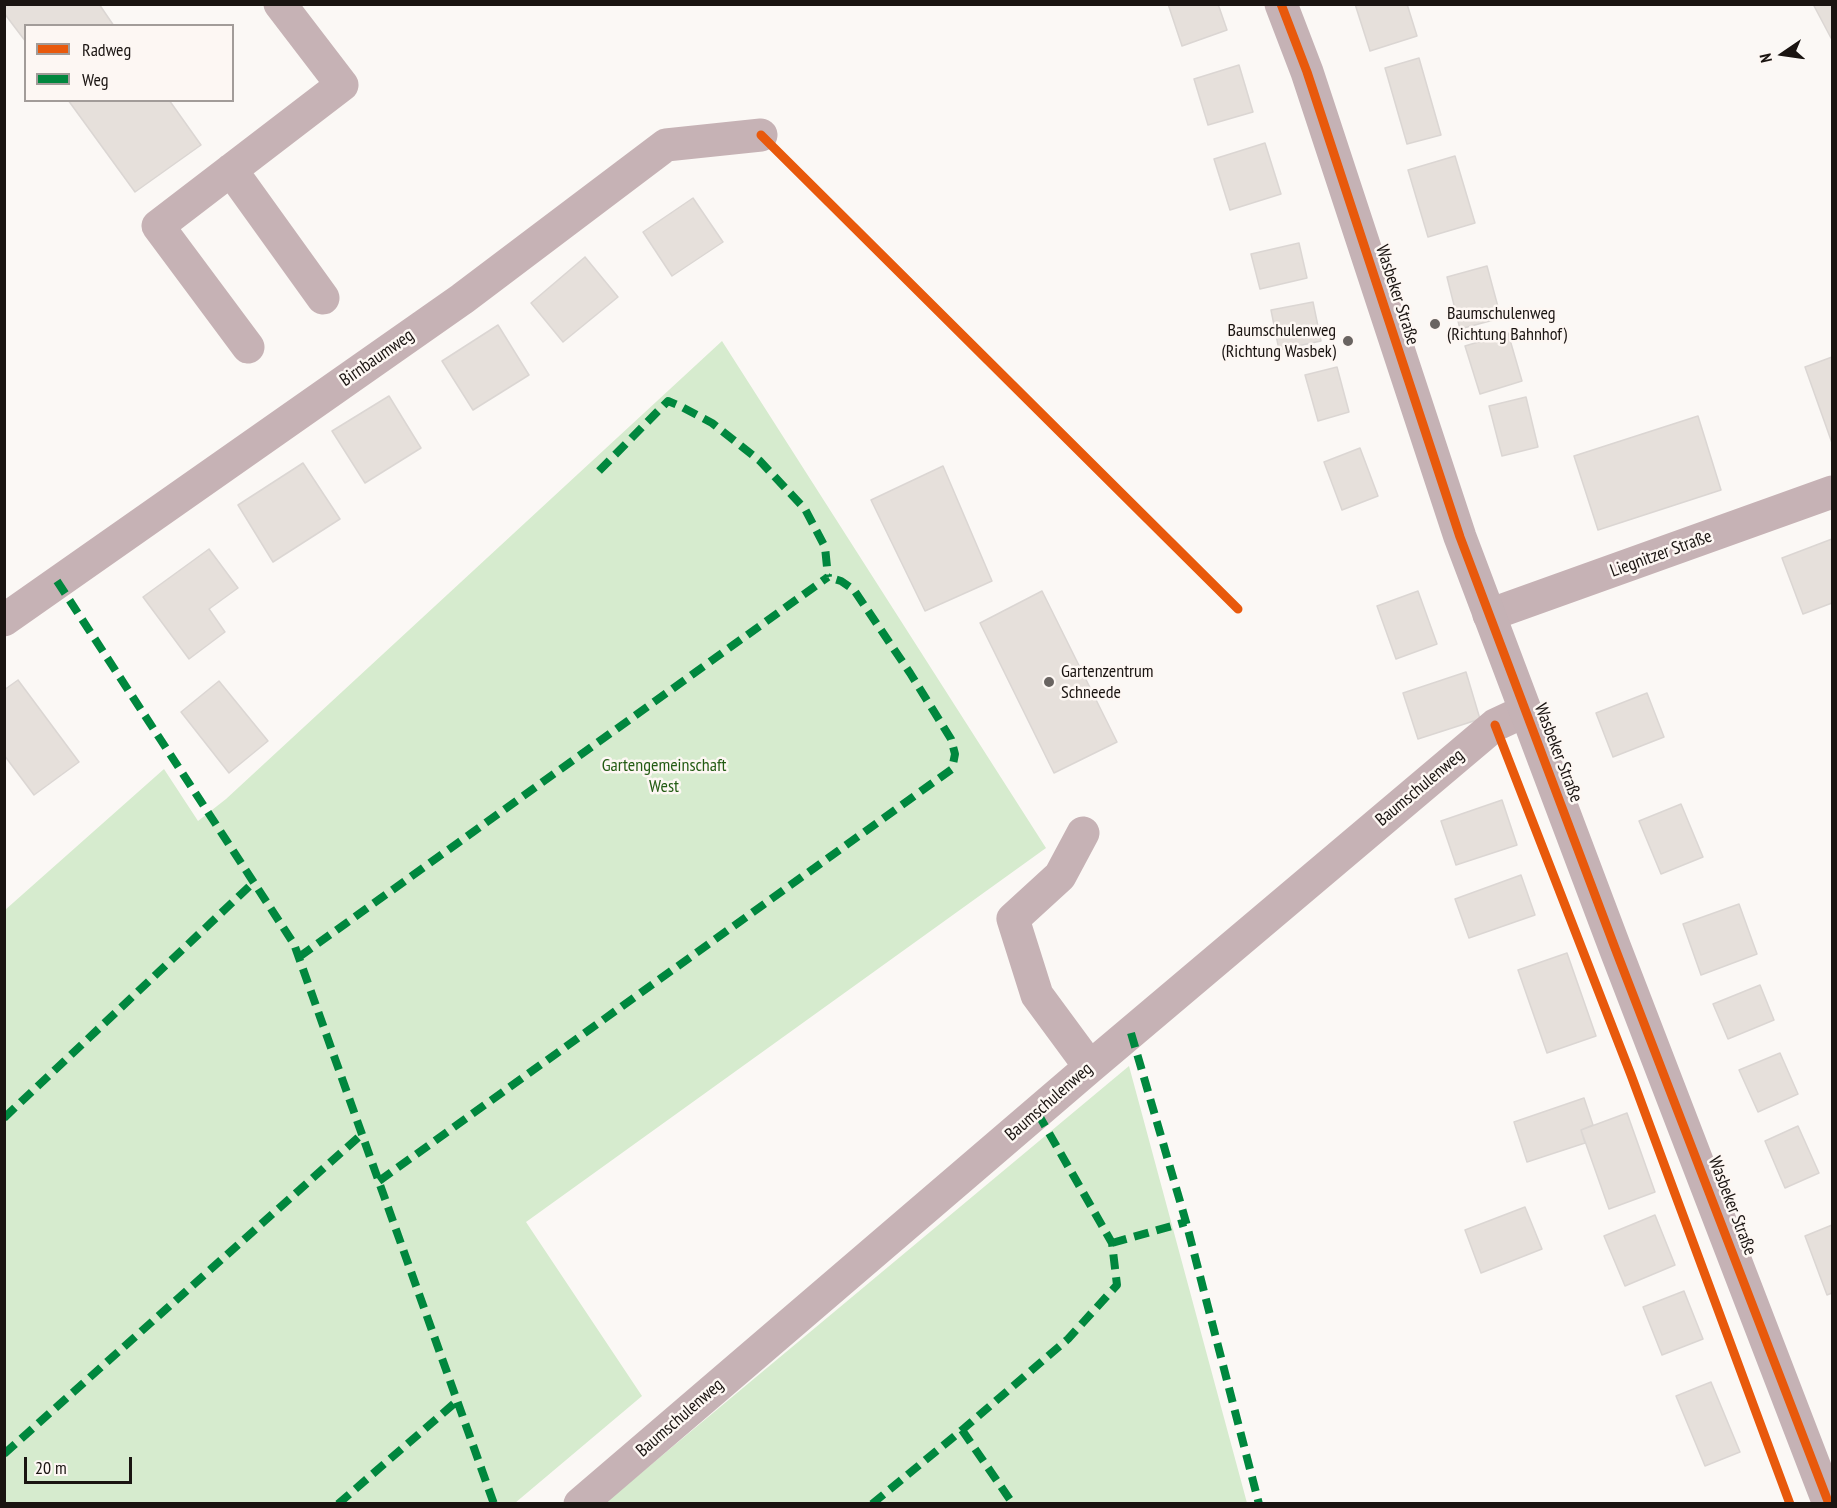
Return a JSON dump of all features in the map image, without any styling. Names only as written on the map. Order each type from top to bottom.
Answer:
[{"type":"main road","name":"Wasbeker Straße","points":[[1281,4],[1307,72],[1460,537],[1615,948],[1829,1503]]},
{"type":"street","points":[[248,347],[158,226],[342,85],[288,15]]},
{"type":"street","name":"Birnbaumweg","points":[[4,620],[462,299],[666,145],[761,135]]},
{"type":"street","points":[[231,170],[323,298]]},
{"type":"street","name":"Liegnitzer Straße","points":[[1489,615],[1833,492]]},
{"type":"street","name":"Baumschulenweg","points":[[580,1503],[1495,724],[1525,711]]},
{"type":"street","points":[[1083,833],[1060,876],[1013,919],[1038,995],[1090,1067]]},
{"type":"green space","name":"Gartengemeinschaft West","points":[[722,341],[1046,848],[526,1222],[642,1396],[515,1503],[5,1503],[5,910],[164,769],[198,821],[226,799]]},
{"type":"green space","points":[[1129,1066],[1247,1503],[605,1503]]},
{"type":"building","points":[[4,4],[99,4],[113,24],[24,24],[24,39],[4,13]]},
{"type":"building","points":[[1168,4],[1218,4],[1227,30],[1182,46]]},
{"type":"building","points":[[1355,4],[1407,4],[1417,36],[1370,51]]},
{"type":"building","points":[[1813,4],[1832,4],[1831,38]]},
{"type":"building","points":[[1419,58],[1441,135],[1407,144],[1385,68]]},
{"type":"building","points":[[1239,65],[1253,112],[1208,125],[1194,79]]},
{"type":"building","points":[[69,102],[170,102],[201,145],[135,192]]},
{"type":"building","points":[[1265,143],[1281,194],[1230,210],[1214,159]]},
{"type":"building","points":[[1455,156],[1475,223],[1428,237],[1408,170]]},
{"type":"building","points":[[693,198],[723,242],[672,276],[643,232]]},
{"type":"building","points":[[1299,243],[1307,278],[1260,289],[1251,254]]},
{"type":"building","points":[[585,257],[618,297],[563,342],[531,303]]},
{"type":"building","points":[[1487,266],[1501,318],[1460,329],[1447,277]]},
{"type":"building","points":[[1313,302],[1321,341],[1279,350],[1271,310]]},
{"type":"building","points":[[498,325],[529,375],[473,410],[442,361]]},
{"type":"building","points":[[1508,333],[1522,381],[1480,394],[1465,346]]},
{"type":"building","points":[[1832,357],[1832,443],[1805,367]]},
{"type":"building","points":[[1337,367],[1349,412],[1318,421],[1305,375]]},
{"type":"building","points":[[389,396],[421,448],[365,483],[332,431]]},
{"type":"building","points":[[1526,397],[1538,447],[1502,456],[1489,406]]},
{"type":"building","points":[[1698,416],[1721,490],[1598,530],[1574,456]]},
{"type":"building","points":[[1360,448],[1378,496],[1342,510],[1324,462]]},
{"type":"building","points":[[303,463],[340,519],[273,562],[238,505]]},
{"type":"building","points":[[943,466],[992,581],[925,611],[871,500]]},
{"type":"building","points":[[1832,539],[1832,603],[1803,614],[1782,558]]},
{"type":"building","points":[[209,549],[238,588],[209,609],[225,632],[189,659],[143,597]]},
{"type":"building","name":"Gartenzentrum Schneede","points":[[1042,591],[1117,742],[1054,773],[980,623]]},
{"type":"building","points":[[1418,591],[1437,644],[1396,659],[1377,606]]},
{"type":"building","points":[[1466,672],[1480,719],[1418,739],[1403,693]]},
{"type":"building","points":[[18,680],[79,762],[34,795],[4,755],[4,690]]},
{"type":"building","points":[[219,681],[268,741],[229,773],[181,712]]},
{"type":"building","points":[[1647,693],[1664,737],[1613,757],[1596,713]]},
{"type":"building","points":[[1502,800],[1517,845],[1456,865],[1441,821]]},
{"type":"building","points":[[1681,804],[1703,857],[1661,874],[1639,821]]},
{"type":"building","points":[[1521,875],[1535,915],[1469,938],[1455,899]]},
{"type":"building","points":[[1739,904],[1757,954],[1701,975],[1683,924]]},
{"type":"building","points":[[1567,953],[1596,1036],[1547,1053],[1518,970]]},
{"type":"building","points":[[1760,985],[1774,1020],[1728,1039],[1713,1004]]},
{"type":"building","points":[[1780,1053],[1798,1094],[1758,1112],[1739,1070]]},
{"type":"building","points":[[1584,1098],[1593,1125],[1581,1130],[1585,1143],[1527,1162],[1514,1122]]},
{"type":"building","points":[[1627,1113],[1655,1192],[1609,1209],[1581,1130]]},
{"type":"building","points":[[1798,1126],[1819,1173],[1785,1188],[1765,1141]]},
{"type":"building","points":[[1525,1207],[1542,1249],[1481,1273],[1465,1230]]},
{"type":"building","points":[[1655,1215],[1675,1265],[1625,1286],[1604,1236]]},
{"type":"building","points":[[1832,1225],[1832,1293],[1827,1295],[1805,1236]]},
{"type":"building","points":[[1684,1291],[1703,1339],[1662,1355],[1643,1307]]},
{"type":"building","points":[[1711,1382],[1740,1452],[1705,1466],[1676,1396]]},
{"type":"marked path","points":[[599,471],[668,401],[680,406],[712,423],[760,461],[805,509],[825,547],[828,577]]},
{"type":"marked path","points":[[299,957],[828,577]]},
{"type":"marked path","points":[[379,1181],[952,769],[955,754],[951,739],[910,673],[854,590],[841,581],[828,577]]},
{"type":"marked path","points":[[57,581],[294,944],[494,1504]]},
{"type":"marked path","points":[[4,1118],[254,882]]},
{"type":"marked path","points":[[1131,1033],[1186,1222],[1259,1504]]},
{"type":"marked path","points":[[872,1504],[1068,1339],[1117,1285],[1112,1243],[1037,1112]]},
{"type":"marked path","points":[[4,1454],[362,1134]]},
{"type":"marked path","points":[[1112,1243],[1186,1222]]},
{"type":"marked path","points":[[338,1504],[457,1401]]},
{"type":"marked path","points":[[962,1430],[1013,1504]]},
{"type":"cycle path","points":[[1281,4],[1307,72],[1460,537],[1829,1504]]},
{"type":"cycle path","points":[[761,135],[1238,609]]},
{"type":"cycle path","points":[[1495,725],[1631,1075],[1790,1504]]},
{"type":"place","name":"Baumschulenweg (Richtung Bahnhof)","points":[[1435,324]]},
{"type":"place","name":"Baumschulenweg (Richtung Wasbek)","points":[[1348,341]]},
{"type":"place","name":"Gartenzentrum Schneede","points":[[1049,682]]}]
